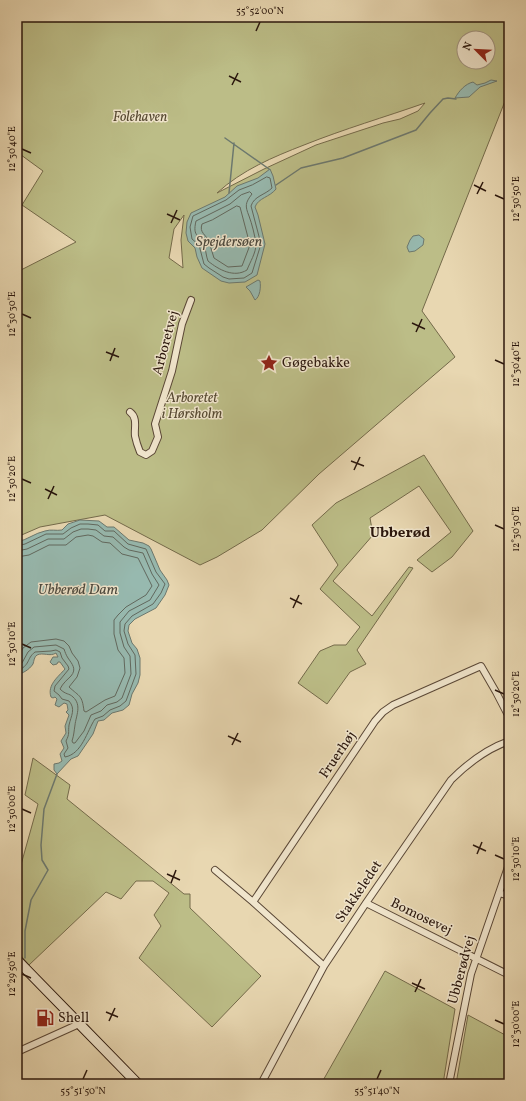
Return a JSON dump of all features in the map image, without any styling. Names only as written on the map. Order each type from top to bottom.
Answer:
[{"type":"main road","points":[[17,960],[138,1084]]},
{"type":"street","name":"Arboretvej","points":[[130,412],[134,414],[136,424],[135,436],[140,452],[143,455],[148,454],[152,451],[158,437],[155,424],[172,371],[182,324],[191,300]]},
{"type":"street","name":"Fruerhøj","points":[[253,902],[375,721],[383,712],[393,705],[480,666],[509,717]]},
{"type":"street","name":"Stakkeledet","points":[[261,1084],[324,966],[451,780],[463,767],[496,745],[509,741]]},
{"type":"street","name":"Ubberødvej","points":[[449,1084],[467,990],[476,958],[509,864]]},
{"type":"street","points":[[215,870],[324,966]]},
{"type":"street","points":[[499,893],[509,896]]},
{"type":"street","name":"Bomosevej","points":[[366,903],[509,975]]},
{"type":"street","points":[[17,1052],[79,1024]]},
{"type":"green space","name":"Arboretet i Hørsholm","points":[[17,17],[509,17],[509,41],[507,43],[509,45],[509,91],[422,311],[455,357],[319,474],[262,530],[217,557],[200,565],[105,515],[40,527],[17,537],[17,272],[76,242],[22,205],[43,171],[17,152]],"holes":[[[425,103],[418,111],[400,119],[383,123],[316,145],[217,193],[237,177],[281,154]],[[184,215],[181,240],[183,268],[169,258],[174,229]]]},
{"type":"green space","points":[[424,455],[473,531],[452,557],[432,572],[417,560],[451,532],[419,486],[370,518],[373,535],[333,581],[372,616],[409,567],[413,568],[357,650],[366,664],[350,672],[327,704],[298,683],[320,651],[334,645],[346,645],[360,627],[320,589],[338,565],[312,525],[336,503]]},
{"type":"green space","points":[[33,758],[70,785],[67,799],[184,894],[190,894],[190,908],[261,976],[212,1027],[139,958],[161,926],[154,915],[169,893],[153,881],[136,881],[121,899],[106,892],[29,965],[17,951],[17,879],[38,804],[25,795]]},
{"type":"green space","points":[[385,971],[455,1009],[443,1084],[321,1084]]},
{"type":"green space","points":[[468,1015],[509,1037],[509,1084],[456,1084]]},
{"type":"water","points":[[491,80],[497,81],[480,87],[469,97],[455,98],[467,84],[473,82],[477,85]]},
{"type":"water","name":"Spejdersøen","points":[[270,169],[276,189],[255,207],[265,244],[257,275],[245,282],[229,283],[221,281],[202,268],[195,248],[188,241],[186,233],[187,222],[191,213],[225,197],[237,186],[258,178]]},
{"type":"water","points":[[419,235],[424,239],[423,245],[415,251],[409,252],[407,247],[410,240],[413,236]]},
{"type":"water","points":[[258,280],[260,281],[260,289],[258,297],[255,300],[246,287]]},
{"type":"water","name":"Ubberød Dam","points":[[80,520],[99,521],[107,527],[114,527],[129,540],[149,546],[169,585],[165,595],[156,608],[135,619],[129,625],[128,631],[132,643],[137,649],[140,658],[140,675],[129,705],[123,710],[112,713],[104,720],[98,721],[93,734],[78,756],[71,759],[57,774],[54,770],[54,764],[62,761],[60,754],[64,748],[61,741],[66,733],[65,726],[69,715],[66,712],[68,710],[67,704],[64,703],[59,707],[55,705],[57,699],[55,697],[51,697],[50,693],[52,685],[65,669],[60,662],[53,665],[50,662],[53,657],[58,657],[56,653],[51,655],[39,654],[35,657],[30,668],[17,675],[17,542],[41,532],[49,530],[62,530],[68,524]]},
{"type":"waterway","points":[[276,185],[301,168],[343,158],[416,130],[443,99],[456,99]]},
{"type":"waterway","points":[[225,138],[269,169]]},
{"type":"waterway","points":[[229,193],[234,143]]},
{"type":"waterway","points":[[25,958],[25,931],[31,900],[48,870],[42,860],[41,845],[44,809],[57,774]]},
{"type":"waterway","points":[[17,985],[19,979]]},
{"type":"place","name":"Gøgebakke","points":[[269,363]]},
{"type":"place","name":"Shell","points":[[45,1018]]},
{"type":"district","name":"Ubberød","points":[[400,533]]},
{"type":"park label","name":"Folehaven","points":[[140,117]]}]
